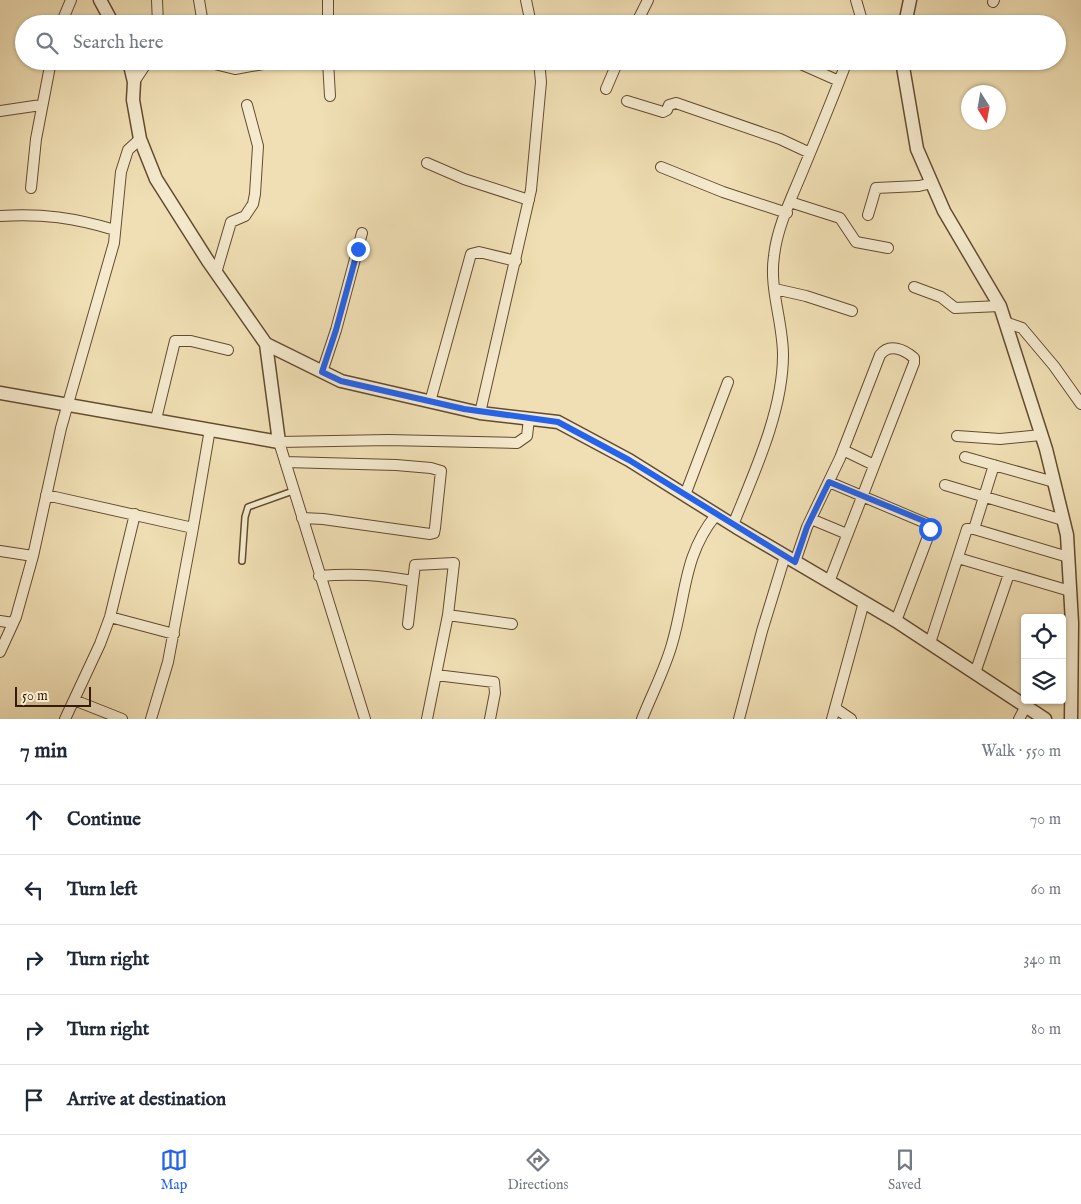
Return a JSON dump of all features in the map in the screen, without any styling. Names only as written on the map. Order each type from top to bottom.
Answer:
[{"type":"street","points":[[65,15],[71,0]]},
{"type":"street","points":[[100,0],[109,15]]},
{"type":"street","points":[[157,0],[158,15]]},
{"type":"street","points":[[198,0],[202,15]]},
{"type":"street","points":[[328,0],[328,15]]},
{"type":"street","points":[[526,0],[529,15]]},
{"type":"street","points":[[640,15],[648,0]]},
{"type":"street","points":[[856,0],[860,15]]},
{"type":"street","points":[[906,15],[910,0]]},
{"type":"street","points":[[31,188],[41,105],[49,70]]},
{"type":"street","points":[[131,70],[134,82],[133,100],[140,139],[156,179],[216,273],[266,344],[280,442],[285,462],[365,719]]},
{"type":"street","points":[[134,82],[142,70]]},
{"type":"street","points":[[329,70],[330,96]]},
{"type":"street","points":[[480,413],[529,200],[541,82],[540,70]]},
{"type":"street","points":[[606,89],[614,70]]},
{"type":"street","points":[[815,70],[840,81]]},
{"type":"street","points":[[733,525],[761,455],[777,397],[783,349],[775,290],[774,255],[786,212],[844,70]]},
{"type":"street","points":[[902,70],[917,149],[944,211],[992,289],[1000,306],[1054,482],[1067,535],[1070,591],[1071,719]]},
{"type":"street","points":[[627,101],[663,112],[667,110],[669,105],[676,103],[780,139],[810,153]]},
{"type":"street","points":[[0,111],[41,105]]},
{"type":"street","points":[[216,273],[231,222],[245,216],[253,204],[255,194],[258,146],[248,105]]},
{"type":"street","points":[[0,652],[13,623],[33,556],[69,404],[114,243],[121,172],[128,150],[140,139]]},
{"type":"street","points":[[426,164],[464,180],[529,200]]},
{"type":"street","points":[[661,167],[723,192],[786,212]]},
{"type":"street","points":[[868,214],[876,188],[919,186],[932,183]]},
{"type":"street","points":[[790,202],[840,218],[856,242],[888,248]]},
{"type":"street","points":[[0,216],[60,216],[76,218],[115,230]]},
{"type":"street","points":[[322,372],[336,330],[362,233]]},
{"type":"street","points":[[430,402],[471,254],[479,252],[516,261]]},
{"type":"street","points":[[914,286],[941,297],[955,308],[1000,306]]},
{"type":"street","points":[[775,290],[806,296],[852,311]]},
{"type":"street","points":[[1005,322],[1022,328],[1054,366],[1081,404]]},
{"type":"street","points":[[156,419],[175,341],[191,341],[228,350]]},
{"type":"street","points":[[266,344],[341,381],[480,413],[528,427],[558,422],[599,443],[686,495],[710,522],[733,525],[864,602],[1045,719]]},
{"type":"street","points":[[739,719],[762,631],[790,559],[843,450],[880,355],[885,349],[891,348],[909,353],[914,358],[914,363],[829,582]]},
{"type":"street","points":[[686,495],[728,382]]},
{"type":"street","points":[[0,393],[280,442],[397,440],[517,443],[528,427]]},
{"type":"street","points":[[151,719],[161,688],[174,634],[210,429]]},
{"type":"street","points":[[957,436],[1000,440],[1041,435]]},
{"type":"street","points":[[843,450],[874,465]]},
{"type":"street","points":[[965,456],[1054,482]]},
{"type":"street","points":[[285,462],[396,465],[431,468],[440,471],[434,533],[302,518]]},
{"type":"street","points":[[974,529],[994,465]]},
{"type":"street","points":[[829,482],[924,521],[930,529],[896,621]]},
{"type":"street","points":[[944,485],[1063,520]]},
{"type":"street","points":[[46,495],[193,528]]},
{"type":"street","points":[[65,719],[110,617],[135,514]]},
{"type":"street","points":[[811,519],[847,534]]},
{"type":"street","points":[[642,719],[672,645],[686,573],[695,546],[710,522]]},
{"type":"street","points":[[930,643],[967,529],[974,529],[1068,557]]},
{"type":"street","points":[[0,551],[33,556]]},
{"type":"street","points":[[958,558],[1070,591]]},
{"type":"street","points":[[408,624],[415,565],[454,563],[448,615],[427,719]]},
{"type":"street","points":[[319,576],[352,573],[376,574],[413,581]]},
{"type":"street","points":[[975,673],[1009,574]]},
{"type":"street","points":[[832,719],[864,602]]},
{"type":"street","points":[[448,615],[512,624]]},
{"type":"street","points":[[110,617],[174,634]]},
{"type":"street","points":[[0,621],[13,623]]},
{"type":"street","points":[[436,675],[494,682],[495,693],[490,719]]},
{"type":"street","points":[[74,700],[122,719]]},
{"type":"street","points":[[1019,719],[1026,706]]},
{"type":"street","points":[[835,708],[851,719]]},
{"type":"lane","points":[[242,561],[245,517],[248,507],[293,491]]},
{"type":"route","points":[[358,249],[346,297],[322,372],[341,381],[480,413],[558,422],[629,460],[795,562],[807,527],[829,482],[924,521],[930,529]]}]
